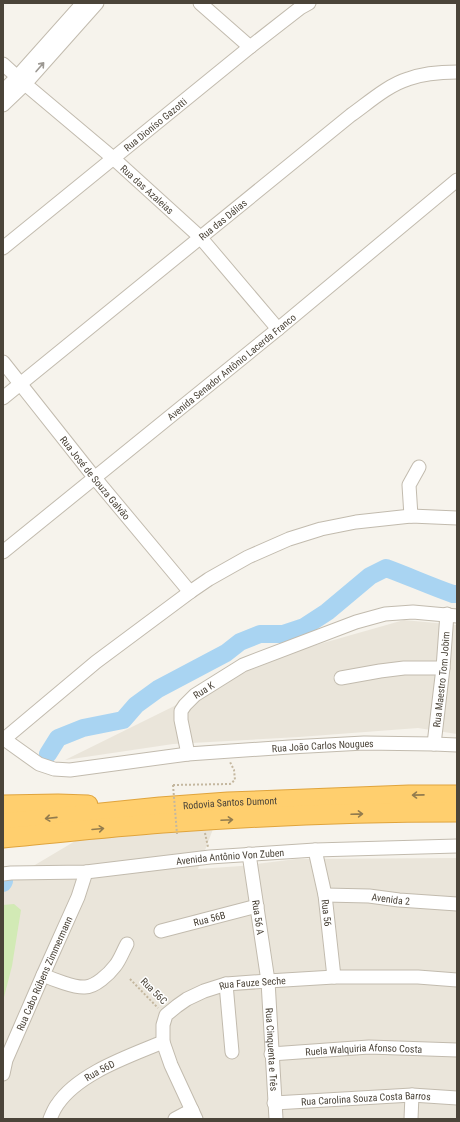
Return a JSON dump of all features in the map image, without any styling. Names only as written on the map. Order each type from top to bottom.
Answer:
[{"type":"highway","name":"Rodovia Santos Dumont","points":[[3,823],[160,807],[228,802],[457,794]]},
{"type":"highway","points":[[3,805],[58,804],[160,807]]},
{"type":"highway","name":"Rodovia Santos Dumont","points":[[3,838],[163,823],[286,816],[397,812],[457,812]]},
{"type":"street","points":[[3,105],[21,80],[83,3]]},
{"type":"street","points":[[3,91],[21,80],[97,3]]},
{"type":"street","points":[[200,3],[250,47]]},
{"type":"street","name":"Rua Dioníso Gazotti","points":[[3,248],[250,47],[300,8],[309,3]]},
{"type":"street","name":"Rua das Azaleias","points":[[3,64],[113,158],[200,237],[278,329]]},
{"type":"street","name":"Rua das Dálias","points":[[3,398],[350,115],[383,92],[407,79],[423,74],[457,72]]},
{"type":"street","name":"Avenida Senador Antônio Lacerda Franco","points":[[3,552],[455,184]]},
{"type":"street","name":"Rua José de Souza Galvão","points":[[3,362],[94,477],[190,592]]},
{"type":"street","points":[[411,516],[409,485],[419,467]]},
{"type":"street","points":[[188,754],[70,770],[54,769],[39,764],[3,739],[96,662],[190,592],[209,579],[248,557],[289,539],[321,529],[356,522],[411,516],[457,518]]},
{"type":"street","name":"Rua K","points":[[188,754],[181,720],[181,712],[185,705],[195,695],[243,665],[356,622],[385,614],[413,612],[452,615]]},
{"type":"street","name":"Rua Maestro Tom Jobim","points":[[434,744],[443,668],[452,615]]},
{"type":"street","points":[[341,678],[404,668],[443,668]]},
{"type":"street","name":"Rua João Carlos Nougues","points":[[188,754],[364,743],[457,745]]},
{"type":"street","name":"Avenida Antônio Von Zuben","points":[[3,874],[86,872],[210,857],[249,854],[315,850],[457,846]]},
{"type":"street","name":"Rua 56","points":[[315,850],[325,895],[334,976]]},
{"type":"street","name":"Rua 56 A","points":[[249,854],[268,981]]},
{"type":"street","name":"Rua Cabo Rúbens Zimmermann","points":[[3,1074],[6,1060],[78,897],[86,872]]},
{"type":"street","name":"Avenida 2","points":[[325,895],[369,896],[399,900],[457,904]]},
{"type":"street","name":"Rua 56B","points":[[161,931],[257,906]]},
{"type":"street","points":[[43,975],[72,985],[84,987],[91,985],[98,982],[114,966],[127,944]]},
{"type":"street","name":"Rua Fauze Seche","points":[[166,1015],[187,999],[204,991],[226,984],[334,976],[418,977],[457,980]]},
{"type":"street","name":"Rua Cinquenta e Três","points":[[268,981],[271,1054],[276,1119]]},
{"type":"street","points":[[226,984],[232,1052]]},
{"type":"street","points":[[166,1015],[163,1025],[163,1042],[171,1065],[194,1115],[175,1119]]},
{"type":"street","name":"Rua 56D","points":[[50,1119],[57,1105],[70,1090],[93,1073],[163,1042]]},
{"type":"street","name":"Ruela Walquiria Afonso Costa","points":[[271,1054],[368,1047],[457,1050]]},
{"type":"street","points":[[412,1095],[412,1119]]},
{"type":"street","name":"Rua Carolina Souza Costa Barros","points":[[274,1102],[412,1095],[457,1098]]},
{"type":"path","points":[[184,833],[177,834],[173,785],[230,784],[235,780],[234,770],[224,752]]},
{"type":"path","points":[[205,833],[210,857]]},
{"type":"path","name":"Rua 56C","points":[[130,979],[166,1015]]},
{"type":"shaded area","points":[[404,620],[457,625],[457,734],[418,728],[299,737],[173,744],[65,760],[231,678],[302,649]]},
{"type":"shaded area","points":[[216,821],[198,869],[241,866],[296,859],[457,858],[457,1119],[3,1119],[3,884],[92,831]]},
{"type":"green space","points":[[14,904],[21,910],[12,966],[3,1001],[3,905]]},
{"type":"waterway","points":[[48,754],[58,738],[83,728],[123,720],[136,705],[158,689],[226,653],[240,642],[260,634],[283,634],[304,627],[327,612],[370,576],[386,568],[444,591],[457,594]]}]
